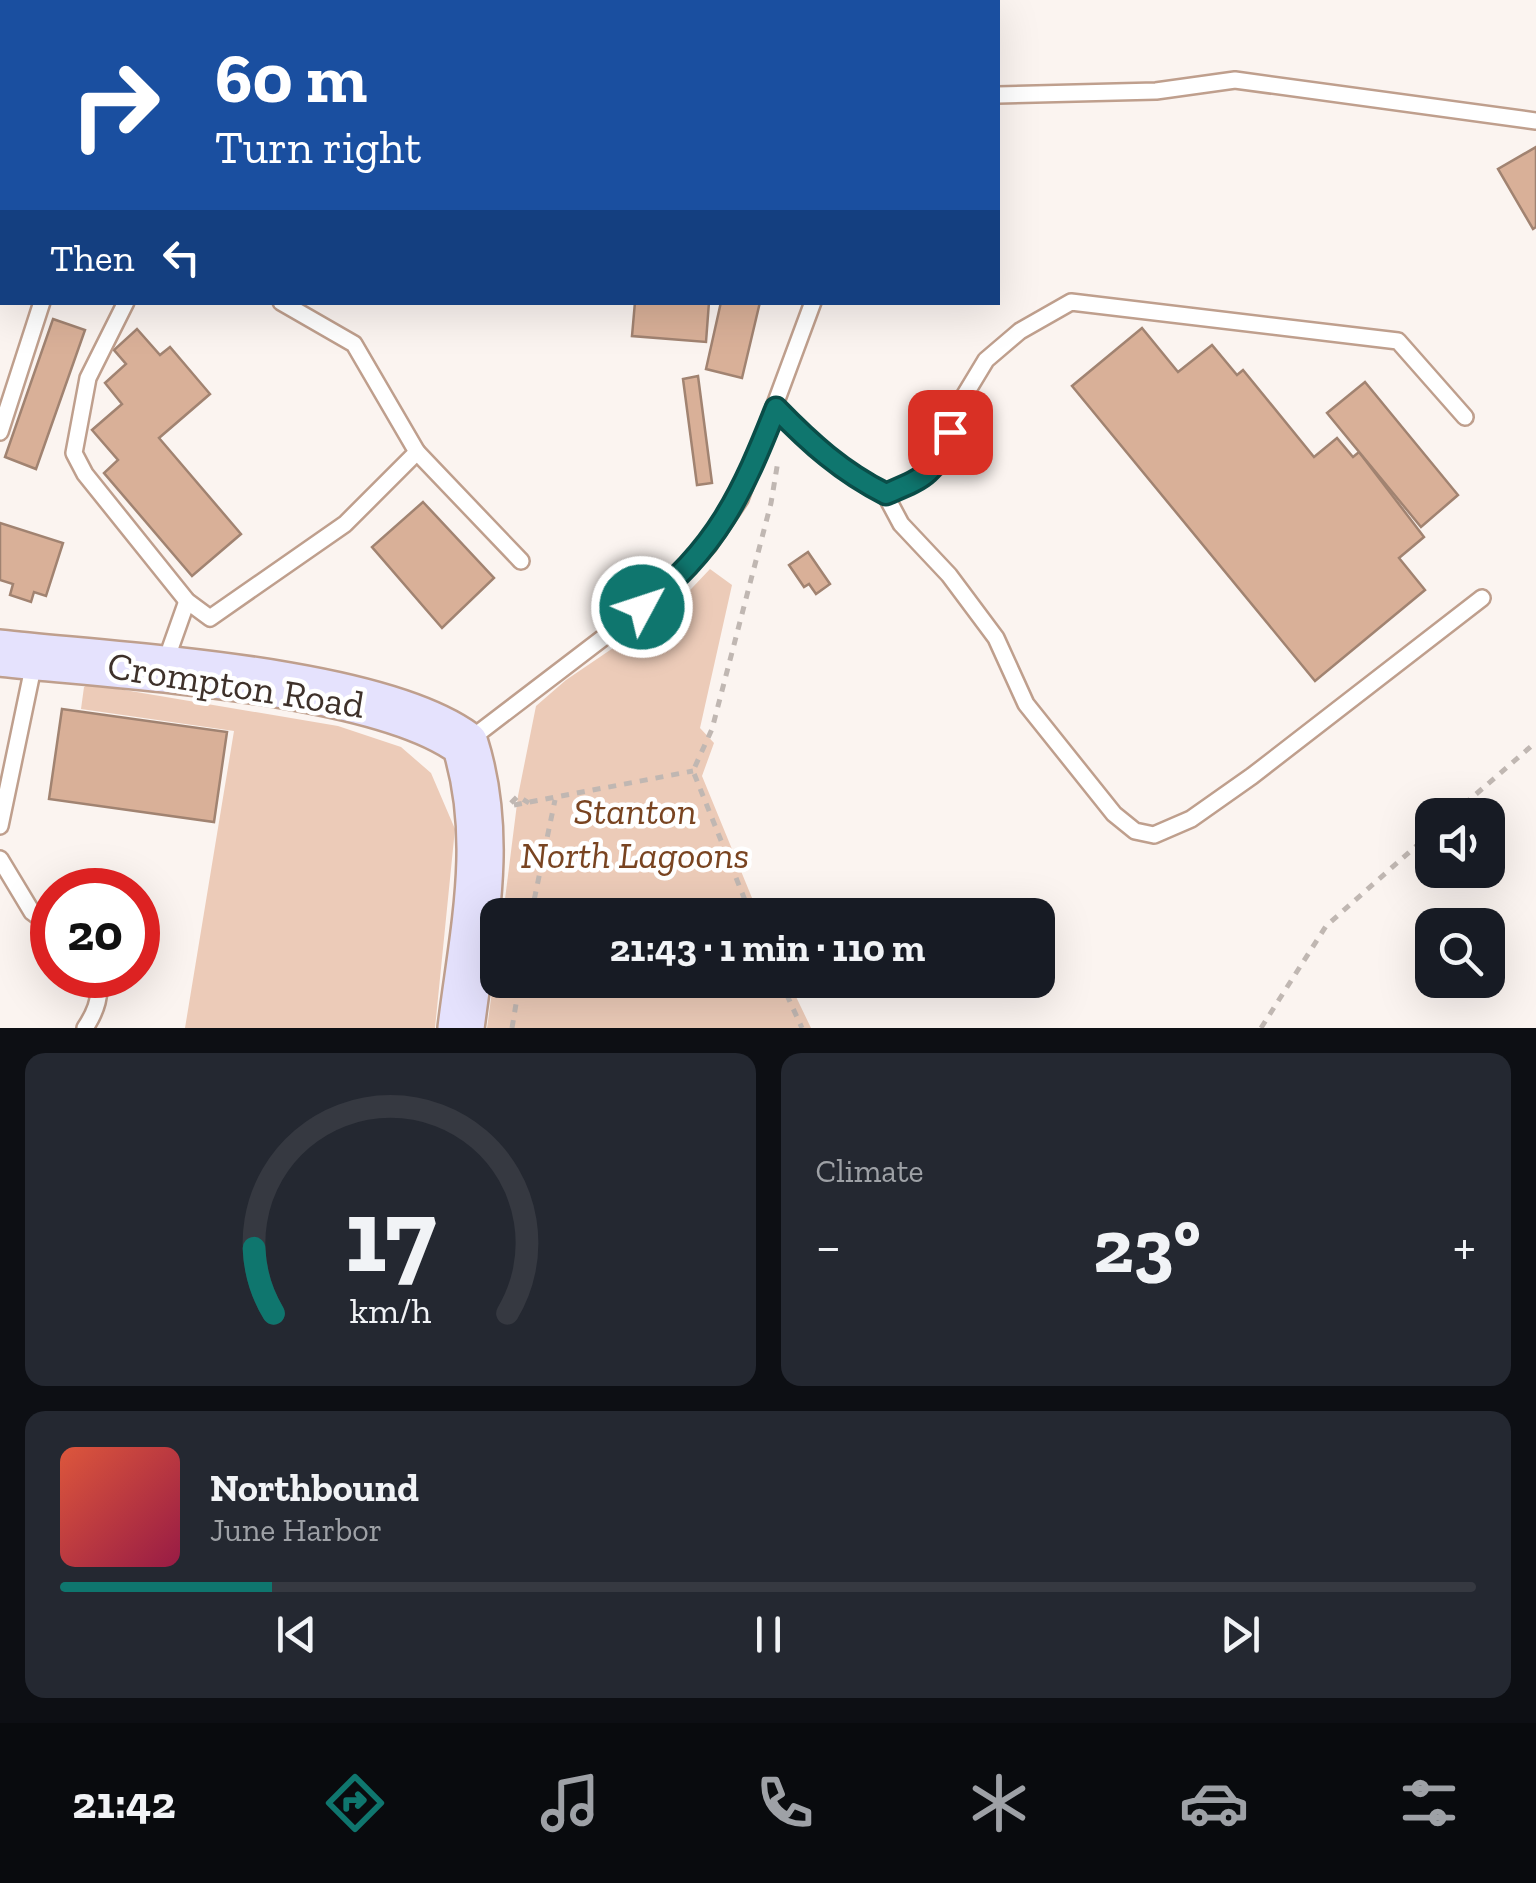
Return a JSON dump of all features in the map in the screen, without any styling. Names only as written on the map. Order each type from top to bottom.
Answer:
[{"type":"street","name":"Crompton Road","points":[[17,655],[164,672],[368,703],[434,724],[464,744]]},
{"type":"street","points":[[461,1028],[489,802],[464,744]]},
{"type":"lane","points":[[1000,95],[1156,91],[1235,80],[1536,121]]},
{"type":"lane","points":[[886,494],[922,479],[937,467],[963,398],[986,360],[1020,332],[1071,302],[1398,341],[1464,417]]},
{"type":"lane","points":[[0,432],[41,305]]},
{"type":"lane","points":[[124,305],[88,378],[74,452],[85,474],[186,600],[210,618],[345,524],[418,452]]},
{"type":"lane","points":[[286,305],[354,344],[418,452],[521,560]]},
{"type":"lane","points":[[464,744],[667,588],[709,545],[740,499],[810,305]]},
{"type":"lane","points":[[776,408],[814,448],[854,478],[886,494],[901,524],[949,575],[996,638],[1026,704],[1114,814],[1135,831],[1154,834],[1191,820],[1482,598]]},
{"type":"lane","points":[[164,672],[166,653],[186,600]]},
{"type":"lane","points":[[0,826],[17,655]]},
{"type":"lane","points":[[0,859],[30,909]]},
{"type":"lane","points":[[86,1028],[97,998]]},
{"type":"path","points":[[744,898],[693,771],[712,729],[778,474],[776,408]]},
{"type":"path","points":[[1472,798],[1536,742]]},
{"type":"path","points":[[489,802],[529,803],[693,771]]},
{"type":"path","points":[[535,898],[555,799]]},
{"type":"path","points":[[1261,1028],[1326,926],[1415,847]]},
{"type":"path","points":[[512,1028],[517,998]]},
{"type":"path","points":[[788,998],[802,1028]]},
{"type":"green space","name":"Stanton North Lagoons","points":[[710,569],[732,585],[700,728],[714,743],[702,776],[752,898],[505,898],[518,796],[536,706],[566,680],[675,606]]},
{"type":"green space","points":[[89,684],[338,726],[401,747],[431,773],[455,829],[435,1028],[185,1028],[234,731],[81,709],[84,687]]},
{"type":"green space","name":"Stanton North Lagoons","points":[[491,998],[797,998],[811,1028],[487,1028]]},
{"type":"building","points":[[1536,147],[1536,227],[1533,229],[1498,169]]},
{"type":"building","points":[[635,305],[709,305],[706,342],[632,336]]},
{"type":"building","points":[[720,305],[759,305],[742,378],[706,369]]},
{"type":"building","points":[[53,319],[85,330],[36,469],[5,457]]},
{"type":"building","points":[[1142,328],[1178,372],[1212,345],[1237,375],[1243,370],[1314,457],[1337,438],[1353,457],[1359,452],[1424,537],[1399,558],[1425,590],[1315,681],[1072,386]]},
{"type":"building","points":[[137,329],[160,355],[170,347],[210,394],[159,438],[241,534],[192,576],[104,473],[118,460],[92,430],[122,404],[105,383],[126,364],[114,350]]},
{"type":"building","points":[[698,376],[712,483],[697,485],[683,379]]},
{"type":"building","points":[[1365,382],[1458,495],[1421,527],[1327,413]]},
{"type":"building","points":[[423,502],[494,578],[442,628],[372,547]]},
{"type":"building","points":[[0,523],[63,543],[46,596],[34,592],[31,602],[10,595],[13,584],[0,580]]},
{"type":"building","points":[[808,552],[830,584],[816,594],[809,584],[804,587],[789,565]]},
{"type":"building","points":[[62,709],[227,732],[214,822],[49,799]]},
{"type":"route","points":[[642,607],[667,588],[709,545],[740,499],[776,408],[814,448],[854,478],[886,494],[922,479],[937,467],[950,432]]}]
